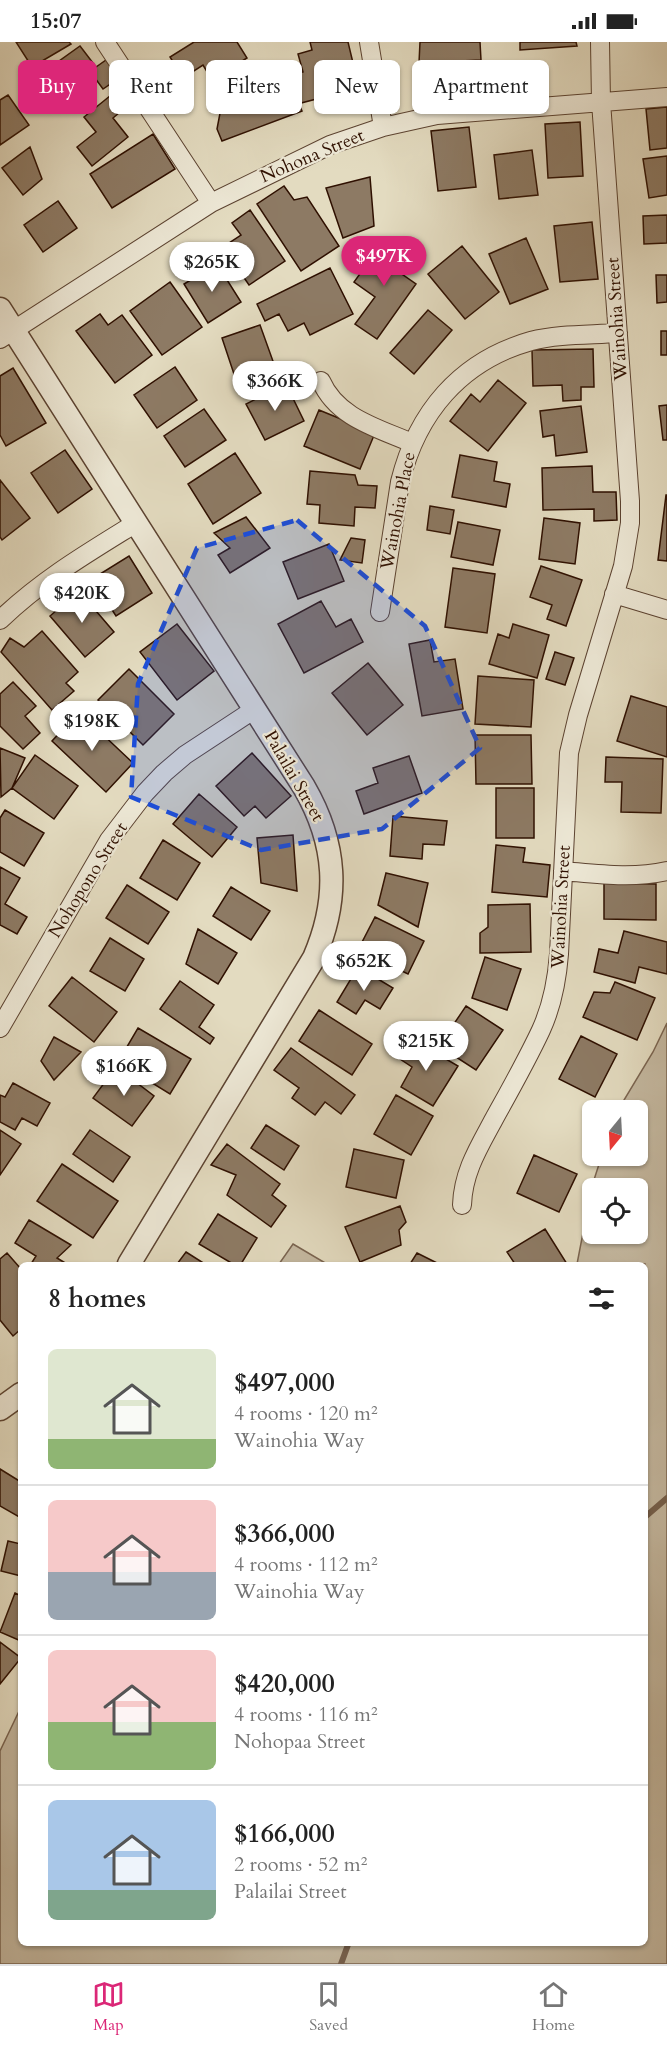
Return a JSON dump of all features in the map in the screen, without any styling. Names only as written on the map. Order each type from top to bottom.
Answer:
[{"type":"street","points":[[105,42],[211,203]]},
{"type":"street","points":[[369,42],[383,127]]},
{"type":"street","name":"Wainohia Street","points":[[462,1205],[462,1191],[472,1159],[532,1050],[551,1003],[557,979],[567,773],[571,744],[627,545],[630,512],[601,102],[600,42]]},
{"type":"street","name":"Nohona Street","points":[[7,334],[211,203],[330,145],[383,127],[437,115],[667,97]]},
{"type":"street","name":"Palailai Street","points":[[0,309],[7,334],[136,523],[304,787],[322,823],[327,842],[332,882],[328,921],[318,949],[304,976],[130,1262]]},
{"type":"street","name":"Wainohia Place","points":[[380,612],[400,482],[412,444],[421,425],[445,392],[468,372],[494,355],[532,341],[552,337],[618,333]]},
{"type":"street","points":[[321,381],[328,395],[344,411],[412,444]]},
{"type":"street","points":[[0,620],[62,568],[136,523]]},
{"type":"street","points":[[614,594],[667,610]]},
{"type":"street","name":"Nohopono Street","points":[[0,1028],[109,840],[145,793],[185,755],[255,709]]},
{"type":"street","points":[[563,871],[620,877],[667,871]]},
{"type":"street","points":[[0,1409],[18,1396]]},
{"type":"highlighted area","points":[[297,520],[425,626],[480,748],[382,829],[261,850],[131,797],[138,684],[197,548]]},
{"type":"shaded area","points":[[667,1023],[667,1964],[0,1964],[0,1751],[18,1713],[18,1946],[648,1946],[648,1262],[577,1262],[582,1238],[582,1244],[648,1244],[648,1178],[595,1178],[598,1166],[648,1166],[648,1100],[624,1100],[653,1052]]},
{"type":"shaded area","points":[[293,1244],[324,1262],[280,1262]]},
{"type":"building","points":[[16,42],[69,42],[71,44],[44,60],[28,60]]},
{"type":"building","points":[[194,42],[237,42],[247,58],[244,60],[206,60],[206,70],[203,65],[194,71],[194,60],[172,60],[170,57]]},
{"type":"building","points":[[310,42],[348,42],[352,60],[314,60],[314,100],[302,103],[303,72],[302,60],[300,60],[298,54],[312,50]]},
{"type":"building","points":[[420,42],[480,42],[481,60],[419,60]]},
{"type":"building","points":[[520,42],[576,42],[577,46],[520,50]]},
{"type":"building","points":[[80,46],[91,60],[60,60]]},
{"type":"building","points":[[106,60],[109,64],[109,85],[103,89],[97,81],[97,66]]},
{"type":"building","points":[[8,95],[18,109],[18,114],[21,114],[29,125],[0,145],[0,100]]},
{"type":"building","points":[[109,97],[109,114],[118,114],[113,118],[128,137],[92,166],[77,147],[96,132],[84,117],[88,114],[97,114],[97,106]]},
{"type":"building","points":[[667,107],[667,148],[650,150],[646,109]]},
{"type":"building","points":[[220,114],[294,114],[222,141],[217,129]]},
{"type":"building","points":[[580,122],[583,176],[548,178],[545,124]]},
{"type":"building","points":[[469,127],[476,187],[438,191],[431,131]]},
{"type":"building","points":[[153,134],[175,169],[112,208],[90,174]]},
{"type":"building","points":[[30,147],[42,179],[23,195],[2,168]]},
{"type":"building","points":[[532,150],[538,195],[499,199],[494,155]]},
{"type":"building","points":[[667,156],[667,195],[649,198],[643,159]]},
{"type":"building","points":[[370,177],[374,226],[343,238],[326,188]]},
{"type":"building","points":[[284,186],[294,200],[307,197],[339,246],[301,271],[257,204]]},
{"type":"building","points":[[58,201],[77,228],[43,252],[24,225]]},
{"type":"building","points":[[250,210],[285,261],[249,285],[223,247],[241,235],[232,223]]},
{"type":"building","points":[[667,215],[667,243],[644,244],[643,216]]},
{"type":"building","points":[[592,222],[598,279],[560,282],[554,226]]},
{"type":"building","points":[[386,238],[411,256],[399,272],[416,284],[377,339],[355,324],[375,297],[354,282]]},
{"type":"building","points":[[526,238],[548,289],[510,304],[489,254]]},
{"type":"building","points":[[462,246],[499,292],[465,319],[428,274]]},
{"type":"building","points":[[217,264],[241,302],[208,323],[184,284]]},
{"type":"building","points":[[330,268],[353,314],[310,335],[304,323],[288,331],[279,314],[265,321],[257,304]]},
{"type":"building","points":[[656,275],[667,275],[667,302],[657,303]]},
{"type":"building","points":[[170,282],[202,327],[162,355],[130,311]]},
{"type":"building","points":[[428,310],[452,330],[414,374],[390,353]]},
{"type":"building","points":[[100,314],[108,325],[122,315],[152,355],[115,383],[76,331]]},
{"type":"building","points":[[260,325],[274,364],[235,377],[222,338]]},
{"type":"building","points":[[661,331],[667,331],[667,355],[661,355]]},
{"type":"building","points":[[593,349],[594,387],[581,387],[581,400],[563,401],[562,385],[533,386],[532,350]]},
{"type":"building","points":[[175,367],[197,400],[157,428],[134,395]]},
{"type":"building","points":[[13,368],[46,423],[6,446],[0,435],[0,376]]},
{"type":"building","points":[[498,380],[526,403],[488,451],[450,421],[471,394],[480,402]]},
{"type":"building","points":[[286,384],[304,421],[265,440],[246,404]]},
{"type":"building","points":[[667,405],[667,440],[663,440],[659,406]]},
{"type":"building","points":[[581,406],[587,452],[556,456],[554,435],[543,437],[540,411]]},
{"type":"building","points":[[204,409],[226,440],[185,467],[164,436]]},
{"type":"building","points":[[319,410],[375,433],[360,469],[304,446]]},
{"type":"building","points":[[65,450],[92,489],[58,513],[31,473]]},
{"type":"building","points":[[235,453],[261,493],[213,524],[188,484]]},
{"type":"building","points":[[460,455],[497,462],[494,481],[510,484],[506,507],[452,497]]},
{"type":"building","points":[[592,466],[593,492],[616,492],[617,520],[594,521],[594,509],[543,510],[542,468]]},
{"type":"building","points":[[310,471],[355,475],[358,485],[377,486],[375,508],[355,507],[354,526],[319,523],[320,505],[307,504]]},
{"type":"building","points":[[0,480],[30,518],[2,540],[0,537]]},
{"type":"building","points":[[667,495],[667,561],[658,560]]},
{"type":"building","points":[[430,506],[454,510],[450,534],[427,530]]},
{"type":"building","points":[[246,517],[270,548],[230,573],[218,555],[230,548],[214,533]]},
{"type":"building","points":[[544,518],[580,523],[575,564],[539,559]]},
{"type":"building","points":[[458,522],[500,530],[493,565],[451,557]]},
{"type":"building","points":[[351,538],[365,540],[362,563],[340,560]]},
{"type":"building","points":[[329,544],[344,581],[298,599],[283,562]]},
{"type":"building","points":[[129,556],[152,593],[116,616],[92,579]]},
{"type":"building","points":[[541,566],[582,580],[566,626],[547,619],[552,605],[530,597]]},
{"type":"building","points":[[453,568],[495,574],[487,633],[445,627]]},
{"type":"building","points":[[79,591],[114,632],[85,657],[50,616]]},
{"type":"building","points":[[321,601],[336,627],[351,619],[363,642],[304,673],[278,624]]},
{"type":"building","points":[[177,624],[214,671],[177,700],[140,652]]},
{"type":"building","points":[[513,624],[549,635],[537,678],[489,664],[498,634],[509,638]]},
{"type":"building","points":[[42,631],[78,672],[66,683],[74,691],[52,710],[1,652],[10,638],[24,647]]},
{"type":"building","points":[[430,640],[434,662],[455,659],[463,709],[422,716],[409,644]]},
{"type":"building","points":[[555,652],[574,658],[565,685],[546,679]]},
{"type":"building","points":[[368,663],[403,705],[367,735],[332,693]]},
{"type":"building","points":[[129,669],[174,714],[143,745],[98,700]]},
{"type":"building","points":[[478,676],[534,680],[531,727],[475,724]]},
{"type":"building","points":[[13,682],[36,706],[25,716],[40,733],[23,749],[0,726],[0,694]]},
{"type":"building","points":[[631,696],[667,707],[667,757],[617,741]]},
{"type":"building","points":[[79,712],[133,763],[106,792],[52,741]]},
{"type":"building","points":[[475,735],[531,735],[532,784],[476,784]]},
{"type":"building","points":[[0,748],[25,758],[12,788],[1,797]]},
{"type":"building","points":[[252,753],[291,796],[266,818],[255,806],[244,816],[216,786]]},
{"type":"building","points":[[35,755],[78,786],[54,819],[12,788]]},
{"type":"building","points":[[409,756],[422,793],[364,814],[356,791],[378,783],[373,768]]},
{"type":"building","points":[[606,757],[663,759],[661,813],[621,812],[622,782],[605,782]]},
{"type":"building","points":[[496,788],[534,788],[534,838],[496,838]]},
{"type":"building","points":[[199,794],[237,827],[212,857],[173,824]]},
{"type":"building","points":[[5,810],[44,833],[24,866],[0,852],[0,818]]},
{"type":"building","points":[[393,816],[447,821],[444,845],[423,844],[422,859],[390,856]]},
{"type":"building","points":[[293,835],[297,891],[261,883],[257,838]]},
{"type":"building","points":[[163,840],[200,863],[177,900],[140,878]]},
{"type":"building","points":[[496,845],[525,848],[523,862],[550,865],[547,897],[492,892]]},
{"type":"building","points":[[0,867],[20,878],[5,904],[27,917],[17,934],[0,925]]},
{"type":"building","points":[[386,873],[428,883],[418,927],[378,905]]},
{"type":"building","points":[[604,883],[656,884],[656,920],[604,919]]},
{"type":"building","points":[[127,885],[169,912],[148,944],[106,918]]},
{"type":"building","points":[[231,887],[270,911],[251,940],[213,916]]},
{"type":"building","points":[[530,904],[531,952],[480,953],[480,933],[488,927],[488,905]]},
{"type":"building","points":[[375,917],[424,941],[408,974],[358,950]]},
{"type":"building","points":[[198,929],[237,953],[218,984],[186,964]]},
{"type":"building","points":[[624,931],[667,942],[667,974],[639,967],[635,983],[594,972],[599,949],[618,953]]},
{"type":"building","points":[[110,938],[144,959],[125,991],[90,971]]},
{"type":"building","points":[[485,957],[521,969],[507,1010],[472,998]]},
{"type":"building","points":[[358,967],[393,988],[380,1009],[365,1000],[356,1014],[337,1002]]},
{"type":"building","points":[[72,977],[117,1012],[94,1042],[49,1006]]},
{"type":"building","points":[[180,981],[214,1005],[199,1027],[214,1038],[210,1044],[160,1009]]},
{"type":"building","points":[[615,982],[655,998],[637,1040],[583,1017],[594,992],[610,993]]},
{"type":"building","points":[[466,1006],[503,1030],[476,1070],[439,1046]]},
{"type":"building","points":[[319,1010],[372,1044],[352,1075],[299,1041]]},
{"type":"building","points":[[138,1028],[191,1059],[170,1094],[118,1062]]},
{"type":"building","points":[[581,1036],[617,1054],[595,1097],[559,1079]]},
{"type":"building","points":[[54,1037],[81,1052],[54,1080],[41,1061]]},
{"type":"building","points":[[412,1039],[458,1066],[433,1106],[401,1087],[412,1067],[400,1059]]},
{"type":"building","points":[[291,1048],[355,1095],[341,1114],[325,1102],[315,1115],[292,1098],[299,1088],[274,1070]]},
{"type":"building","points":[[116,1067],[154,1096],[132,1126],[93,1098]]},
{"type":"building","points":[[13,1083],[50,1103],[37,1126],[22,1118],[15,1130],[0,1122],[0,1095],[5,1097]]},
{"type":"building","points":[[396,1095],[433,1116],[411,1155],[374,1134]]},
{"type":"building","points":[[266,1125],[299,1146],[284,1170],[251,1148]]},
{"type":"building","points":[[0,1130],[21,1144],[0,1175]]},
{"type":"building","points":[[90,1130],[130,1157],[113,1182],[73,1154]]},
{"type":"building","points":[[227,1144],[280,1184],[272,1195],[286,1206],[271,1227],[227,1195],[236,1175],[211,1165]]},
{"type":"building","points":[[354,1149],[404,1160],[396,1198],[346,1187]]},
{"type":"building","points":[[534,1155],[577,1174],[559,1212],[517,1193]]},
{"type":"building","points":[[62,1164],[118,1201],[93,1238],[37,1201]]},
{"type":"building","points":[[400,1206],[406,1222],[399,1230],[401,1245],[360,1262],[345,1227]]},
{"type":"building","points":[[218,1214],[257,1238],[242,1262],[230,1262],[199,1244]]},
{"type":"building","points":[[29,1220],[71,1245],[57,1258],[64,1262],[32,1262],[36,1256],[15,1243]]},
{"type":"building","points":[[545,1229],[566,1262],[514,1262],[507,1252]]},
{"type":"building","points":[[186,1252],[202,1262],[178,1262]]},
{"type":"building","points":[[7,1253],[18,1266],[18,1332],[13,1336],[0,1320],[0,1259]]},
{"type":"building","points":[[417,1253],[435,1262],[411,1262]]},
{"type":"building","points":[[0,1469],[18,1480],[18,1516],[0,1506]]},
{"type":"building","points":[[8,1541],[18,1543],[18,1575],[1,1571]]},
{"type":"building","points":[[15,1593],[18,1594],[18,1640],[0,1632]]},
{"type":"building","points":[[0,1642],[18,1656],[18,1662],[0,1684]]},
{"type":"waterway","points":[[648,1514],[667,1498]]},
{"type":"waterway","points":[[341,1964],[348,1946]]}]
